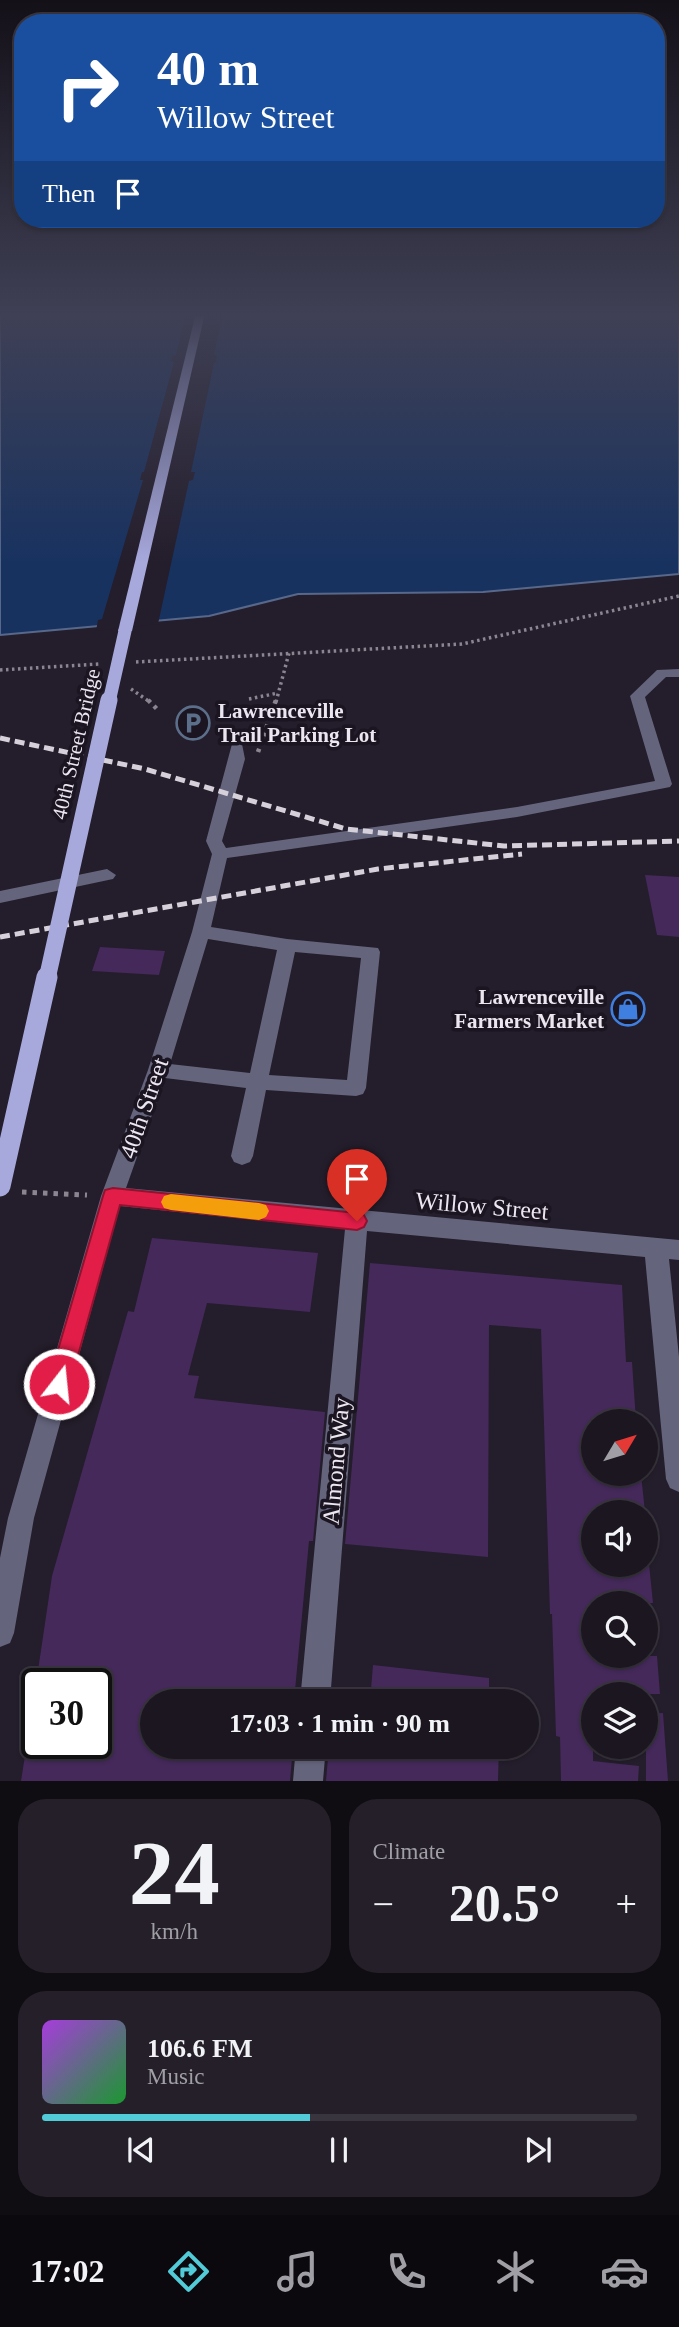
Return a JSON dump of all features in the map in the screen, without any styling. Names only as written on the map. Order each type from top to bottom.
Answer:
[{"type":"main road","name":"40th Street Bridge","points":[[6,1189],[126,625],[181,396]]},
{"type":"street","points":[[220,853],[517,812],[664,783],[637,696],[662,673],[679,673]]},
{"type":"street","name":"40th Street","points":[[0,1633],[21,1518],[113,1196],[158,1070],[201,932],[220,853],[214,841],[237,759],[237,747]]},
{"type":"street","points":[[0,897],[107,875]]},
{"type":"street","points":[[158,1070],[259,1082],[356,1088],[371,952],[287,946],[201,932]]},
{"type":"street","points":[[242,1156],[287,946]]},
{"type":"street","name":"Willow Street","points":[[113,1196],[667,1249]]},
{"type":"street","name":"Almond Way","points":[[316,1689],[357,1221]]},
{"type":"street","points":[[667,1249],[679,1479]]},
{"type":"street","points":[[308,1781],[310,1759]]},
{"type":"path","points":[[128,662],[472,642],[679,596]]},
{"type":"path","points":[[231,776],[256,757],[279,693],[289,653]]},
{"type":"path","points":[[0,670],[101,664]]},
{"type":"path","points":[[249,699],[279,693]]},
{"type":"path","points":[[6,1189],[113,1196]]},
{"type":"water","points":[[0,396],[679,396],[679,574],[483,592],[298,594],[209,616],[0,635]]},
{"type":"pier","points":[[165,396],[207,396],[191,472],[195,472],[193,480],[189,481],[158,624],[96,631],[98,620],[102,619]]},
{"type":"building","points":[[645,875],[679,877],[679,937],[657,935]]},
{"type":"building","points":[[100,947],[165,951],[159,975],[92,971]]},
{"type":"building","points":[[152,1238],[318,1253],[310,1312],[207,1303],[188,1375],[199,1376],[194,1398],[325,1412],[295,1689],[140,1689],[140,1759],[292,1759],[290,1781],[21,1781],[24,1759],[112,1759],[112,1668],[38,1668],[52,1576],[128,1311],[134,1312]]},
{"type":"building","points":[[370,1263],[622,1285],[626,1362],[632,1362],[635,1409],[581,1409],[581,1486],[642,1486],[644,1500],[581,1500],[581,1577],[650,1577],[652,1591],[581,1591],[581,1668],[658,1668],[660,1694],[658,1682],[581,1682],[581,1759],[639,1766],[638,1781],[561,1781],[550,1614],[541,1329],[489,1325],[488,1557],[345,1544]]},
{"type":"building","points":[[373,1665],[489,1678],[489,1689],[371,1689]]},
{"type":"building","points":[[658,1713],[663,1713],[668,1781],[646,1781],[646,1759],[658,1759]]},
{"type":"building","points":[[328,1759],[499,1759],[498,1781],[326,1781]]},
{"type":"railway","points":[[0,738],[145,769],[346,829],[504,846],[679,841]]},
{"type":"railway","points":[[0,937],[378,869],[522,854]]},
{"type":"slow traffic","points":[[171,1202],[259,1211]]},
{"type":"place","name":"Lawrenceville Trail Parking Lot","points":[[193,723]]},
{"type":"place","name":"Lawrenceville Farmers Market","points":[[628,1009]]},
{"type":"route","points":[[59,1384],[113,1196],[357,1221]]}]
